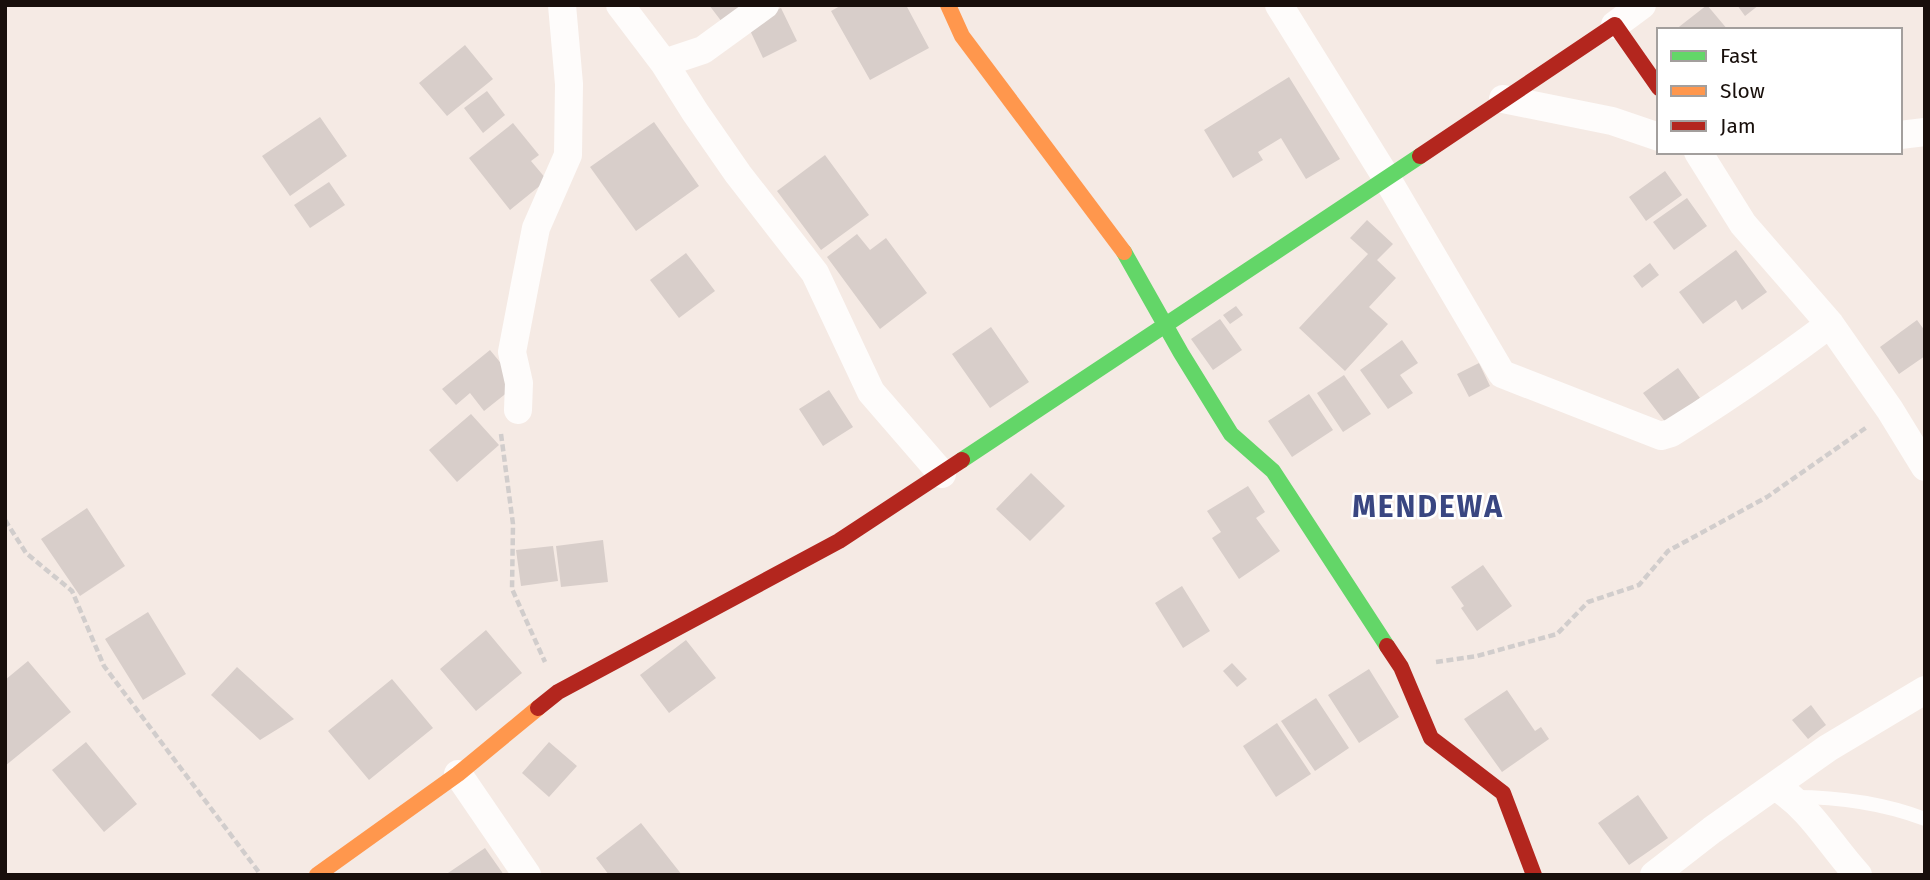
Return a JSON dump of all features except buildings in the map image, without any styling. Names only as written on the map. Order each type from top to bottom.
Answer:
[{"type":"street","points":[[518,410],[519,383],[512,352],[522,298],[536,228],[568,155],[569,84],[562,5]]},
{"type":"street","points":[[620,5],[664,63],[731,163],[816,274],[871,391],[942,474]]},
{"type":"street","points":[[664,63],[703,50],[765,5]]},
{"type":"street","points":[[948,5],[962,36],[1123,249],[1181,353],[1231,434],[1273,471],[1401,667],[1431,738],[1503,793],[1534,875]]},
{"type":"street","points":[[1279,5],[1387,177],[1502,374],[1661,436],[1671,433],[1772,367],[1830,324]]},
{"type":"street","points":[[317,875],[458,774],[558,692],[839,541],[1242,275],[1642,5]]},
{"type":"street","points":[[1615,25],[1657,85]]},
{"type":"street","points":[[1503,99],[1612,121],[1657,136]]},
{"type":"street","points":[[1902,135],[1925,132]]},
{"type":"street","points":[[1699,154],[1743,224],[1830,324],[1890,410],[1925,467]]},
{"type":"street","points":[[1654,875],[1712,830],[1784,792],[1828,748],[1925,690]]},
{"type":"street","points":[[458,774],[527,875]]},
{"type":"street","points":[[1784,792],[1807,811],[1837,853],[1858,875]]},
{"type":"lane","points":[[1784,792],[1882,805],[1925,819]]},
{"type":"path","points":[[518,410],[501,429],[513,524],[512,589],[558,692]]},
{"type":"path","points":[[1401,667],[1478,656],[1557,634],[1588,602],[1639,585],[1668,551],[1768,497],[1890,410]]},
{"type":"path","points":[[5,520],[26,553],[72,592],[104,666],[261,875]]},
{"type":"traffic: fast","points":[[962,460],[1420,156]]},
{"type":"traffic: fast","points":[[1124,252],[1231,434],[1273,471],[1387,646]]},
{"type":"traffic: slow","points":[[948,5],[962,36],[1124,252]]},
{"type":"traffic: slow","points":[[317,875],[458,774],[538,708]]},
{"type":"traffic: jam","points":[[1420,156],[1615,25],[1657,85]]},
{"type":"traffic: jam","points":[[538,708],[558,692],[839,541],[962,460]]},
{"type":"traffic: jam","points":[[1387,646],[1401,667],[1431,738],[1503,793],[1534,875]]},
{"type":"district","name":"MENDEWA","points":[[1428,507]]}]
